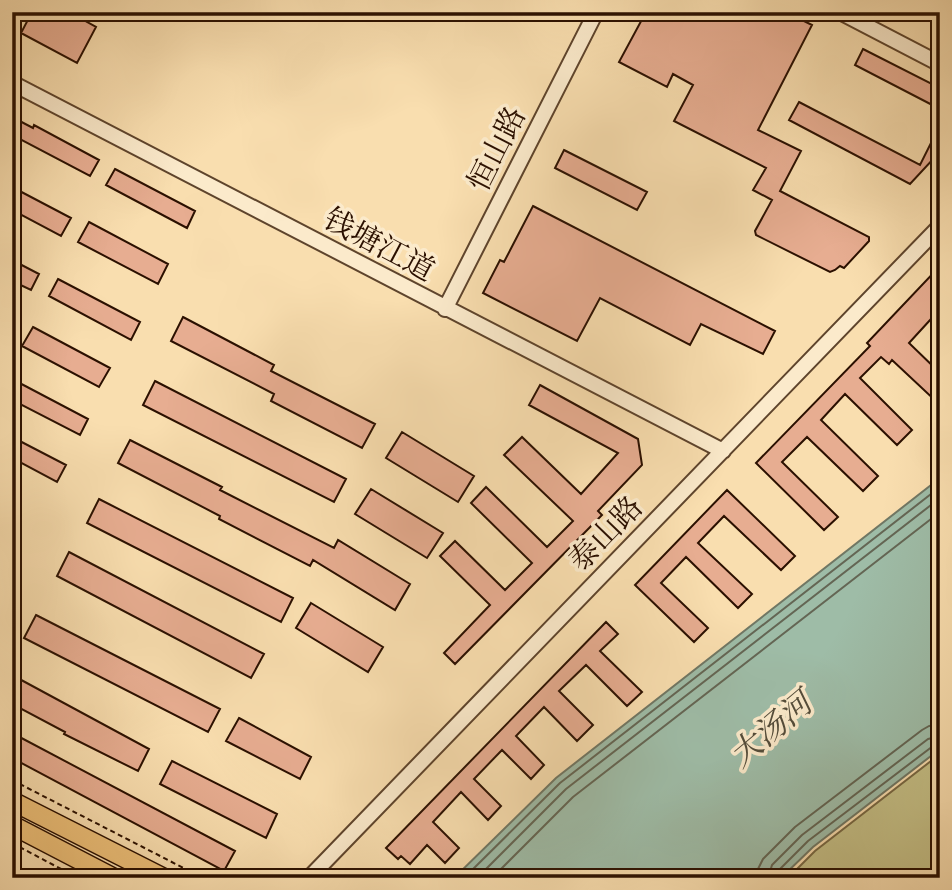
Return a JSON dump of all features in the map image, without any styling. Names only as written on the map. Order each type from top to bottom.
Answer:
[{"type":"main road","points":[[12,800],[164,878]]},
{"type":"main road","points":[[12,825],[114,878]]},
{"type":"street","name":"恒山路","points":[[445,309],[596,12]]},
{"type":"street","points":[[840,12],[940,64]]},
{"type":"street","name":"钱塘江道","points":[[12,83],[723,451]]},
{"type":"street","name":"泰山路","points":[[309,878],[940,226]]},
{"type":"path","points":[[12,780],[202,878]]},
{"type":"path","points":[[12,843],[78,878]]},
{"type":"shaded area","points":[[940,754],[940,878],[788,878],[815,851]]},
{"type":"water","name":"大汤河","points":[[940,478],[940,749],[813,847],[781,878],[454,878],[556,778]]},
{"type":"building","points":[[32,12],[69,12],[96,27],[77,63],[21,33]]},
{"type":"building","points":[[646,12],[786,12],[812,25],[758,130],[801,151],[780,191],[869,237],[869,241],[844,268],[840,266],[830,272],[756,235],[755,231],[772,200],[753,190],[766,168],[674,121],[693,85],[673,74],[667,87],[619,62]]},
{"type":"building","points":[[863,49],[940,88],[940,109],[855,65]]},
{"type":"building","points":[[799,102],[920,165],[940,125],[940,160],[935,157],[910,184],[789,120]]},
{"type":"building","points":[[12,117],[33,128],[34,125],[99,160],[90,176],[12,135]]},
{"type":"building","points":[[564,150],[647,192],[637,210],[555,168]]},
{"type":"building","points":[[115,169],[195,211],[187,228],[106,185]]},
{"type":"building","points":[[12,187],[71,218],[61,236],[12,210]]},
{"type":"building","points":[[533,206],[775,331],[763,354],[701,324],[690,345],[600,298],[577,341],[483,293],[500,260],[504,262]]},
{"type":"building","points":[[89,222],[168,264],[158,284],[78,242]]},
{"type":"building","points":[[12,260],[39,274],[31,290],[12,281]]},
{"type":"building","points":[[940,266],[940,327],[931,319],[909,343],[940,373],[940,405],[892,360],[889,364],[881,357],[860,378],[912,430],[897,445],[845,394],[821,420],[878,476],[863,491],[807,437],[782,462],[838,517],[824,530],[756,463],[870,346],[867,343]]},
{"type":"building","points":[[58,279],[140,322],[131,340],[49,296]]},
{"type":"building","points":[[183,317],[274,365],[271,371],[375,424],[362,448],[271,401],[274,394],[171,341]]},
{"type":"building","points":[[33,327],[110,368],[99,387],[22,346]]},
{"type":"building","points":[[12,379],[88,419],[80,435],[12,400]]},
{"type":"building","points":[[155,381],[346,479],[334,502],[143,405]]},
{"type":"building","points":[[540,385],[638,439],[642,465],[598,511],[602,515],[455,664],[444,653],[490,605],[440,556],[455,541],[505,590],[532,563],[471,503],[486,487],[547,547],[573,521],[504,455],[522,437],[581,494],[618,453],[529,405]]},
{"type":"building","points":[[402,432],[474,476],[458,502],[386,458]]},
{"type":"building","points":[[12,437],[66,465],[57,482],[12,458]]},
{"type":"building","points":[[130,440],[334,548],[338,540],[410,584],[395,610],[313,560],[310,566],[118,463]]},
{"type":"building","points":[[371,489],[443,533],[427,558],[355,514]]},
{"type":"building","points":[[727,490],[795,556],[781,570],[724,516],[698,543],[752,594],[738,608],[686,557],[661,583],[708,628],[694,642],[635,585]]},
{"type":"building","points":[[99,499],[293,598],[281,622],[87,523]]},
{"type":"building","points":[[69,552],[264,654],[251,678],[57,576]]},
{"type":"building","points":[[311,603],[383,647],[368,672],[296,628]]},
{"type":"building","points":[[36,615],[220,709],[208,732],[24,638]]},
{"type":"building","points":[[606,622],[618,634],[600,651],[642,692],[627,706],[586,665],[559,691],[593,725],[577,741],[544,707],[516,736],[544,765],[531,779],[502,750],[474,779],[501,806],[488,820],[461,792],[433,822],[459,848],[445,863],[427,845],[410,864],[401,856],[398,859],[386,848]]},
{"type":"building","points":[[12,675],[149,749],[138,771],[12,704]]},
{"type":"building","points":[[239,718],[311,757],[300,779],[226,741]]},
{"type":"building","points":[[12,733],[235,851],[224,871],[12,758]]},
{"type":"building","points":[[172,761],[277,814],[266,838],[160,784]]}]
